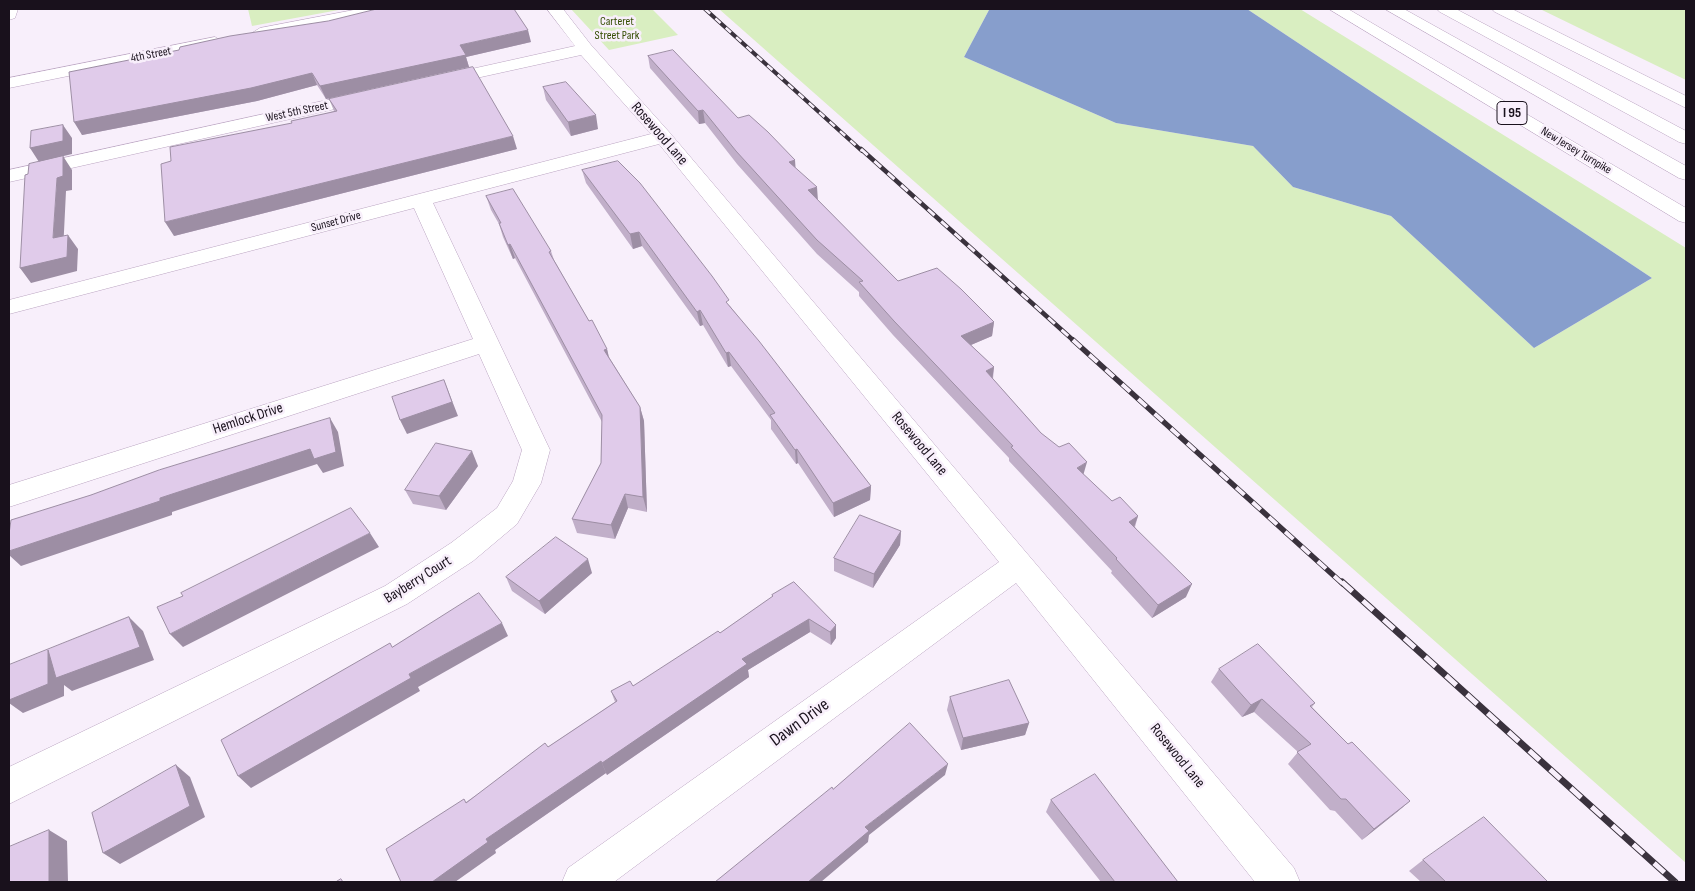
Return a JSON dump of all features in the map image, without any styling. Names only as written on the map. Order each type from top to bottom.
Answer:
[{"type":"main road","points":[[9,15],[11,9]]},
{"type":"main road","name":"4th Street","points":[[9,83],[381,9]]},
{"type":"main road","name":"Rosewood Lane","points":[[555,9],[585,49],[663,137],[1019,564],[1280,882]]},
{"type":"main road","name":"New Jersey Turnpike","points":[[1337,9],[1686,217]]},
{"type":"main road","name":"I 95","points":[[1393,9],[1686,174]]},
{"type":"main road","points":[[1445,9],[1686,138]]},
{"type":"main road","points":[[1500,9],[1686,103]]},
{"type":"main road","points":[[422,85],[585,49]]},
{"type":"main road","name":"West 5th Street","points":[[9,176],[383,93]]},
{"type":"main road","name":"Sunset Drive","points":[[9,307],[663,137]]},
{"type":"main road","name":"Bayberry Court","points":[[9,786],[396,595],[462,552],[507,516],[527,483],[536,450],[421,200]]},
{"type":"main road","name":"Hemlock Drive","points":[[9,496],[487,343]]},
{"type":"main road","name":"Dawn Drive","points":[[582,882],[1019,564]]},
{"type":"green space","points":[[248,9],[344,9],[252,26]]},
{"type":"green space","name":"Carteret Street Park","points":[[571,9],[652,9],[678,35],[609,50]]},
{"type":"green space","points":[[719,9],[987,9],[989,10],[964,57],[1116,123],[1253,146],[1293,187],[1391,216],[1534,348],[1652,278],[1247,9],[1300,9],[1686,248],[1686,863]]},
{"type":"green space","points":[[1540,9],[1686,9],[1686,80]]},
{"type":"water","points":[[987,9],[1247,9],[1652,278],[1534,348],[1391,216],[1293,187],[1253,146],[1116,123],[964,57],[989,10]]},
{"type":"building","points":[[377,9],[514,9],[528,30],[460,45],[466,55],[320,86],[312,73],[251,88],[74,122],[69,72],[179,50],[180,47],[230,36],[328,21]]},
{"type":"building","points":[[673,50],[738,118],[749,115],[768,132],[795,160],[789,162],[817,187],[808,190],[898,281],[937,268],[994,322],[961,336],[994,367],[986,371],[1041,433],[1059,447],[1069,443],[1087,462],[1077,468],[1112,501],[1120,497],[1138,516],[1129,522],[1192,584],[1158,605],[1117,558],[1011,447],[1013,446],[859,282],[863,281],[817,240],[736,151],[703,110],[698,111],[648,56]]},
{"type":"building","points":[[473,67],[513,136],[165,222],[161,164],[171,161],[170,147],[292,123],[291,121],[337,111],[329,99]]},
{"type":"building","points":[[566,82],[596,115],[568,122],[543,87]]},
{"type":"building","points":[[63,125],[63,141],[30,148],[31,131]]},
{"type":"building","points":[[63,156],[63,176],[57,178],[53,238],[68,235],[67,257],[20,268],[25,175],[28,174],[29,164]]},
{"type":"building","points":[[618,161],[640,183],[712,276],[729,300],[726,302],[759,341],[871,486],[833,503],[797,449],[795,450],[770,415],[775,413],[729,352],[726,353],[700,310],[697,312],[639,232],[630,234],[582,170]]},
{"type":"building","points":[[513,189],[551,251],[549,252],[589,321],[592,320],[607,349],[604,350],[640,407],[643,497],[625,494],[611,525],[572,519],[601,463],[602,415],[510,244],[508,245],[499,223],[501,223],[486,196]]},
{"type":"building","points":[[444,380],[452,402],[400,420],[392,397]]},
{"type":"building","points":[[330,418],[336,452],[314,459],[310,449],[160,498],[160,501],[9,551],[11,520],[91,495],[159,470]]},
{"type":"building","points":[[436,443],[472,451],[439,496],[405,490]]},
{"type":"building","points":[[351,508],[370,533],[170,634],[157,607],[183,596],[181,593]]},
{"type":"building","points":[[860,515],[901,531],[874,574],[834,558]]},
{"type":"building","points":[[556,537],[588,559],[539,601],[506,577]]},
{"type":"building","points":[[794,582],[836,625],[830,632],[809,619],[742,659],[747,664],[486,839],[488,842],[432,882],[401,882],[386,849],[464,799],[466,803],[545,743],[548,747],[617,701],[611,691],[630,681],[633,686],[718,631],[720,633],[772,595]]},
{"type":"building","points":[[479,593],[502,623],[409,674],[411,678],[238,776],[221,740],[390,643],[392,647]]},
{"type":"building","points":[[129,617],[140,647],[56,678],[48,650],[48,684],[9,700],[9,665]]},
{"type":"building","points":[[1258,644],[1315,703],[1310,706],[1348,744],[1352,742],[1410,801],[1374,829],[1346,799],[1341,799],[1297,752],[1311,744],[1262,699],[1251,705],[1219,669]]},
{"type":"building","points":[[1009,680],[1029,723],[963,738],[950,697]]},
{"type":"building","points":[[910,723],[948,764],[865,827],[869,831],[808,882],[715,882],[832,787],[833,789]]},
{"type":"building","points":[[176,765],[190,806],[103,853],[92,813]]},
{"type":"building","points":[[1095,774],[1178,882],[1115,882],[1051,800]]},
{"type":"building","points":[[1484,817],[1548,882],[1446,882],[1423,860]]},
{"type":"building","points":[[49,830],[49,882],[9,882],[9,847]]},
{"type":"railway","points":[[705,9],[862,151]]},
{"type":"railway","points":[[861,149],[1074,341]]},
{"type":"railway","points":[[1073,340],[1343,584]]},
{"type":"railway","points":[[1342,582],[1675,882]]}]
